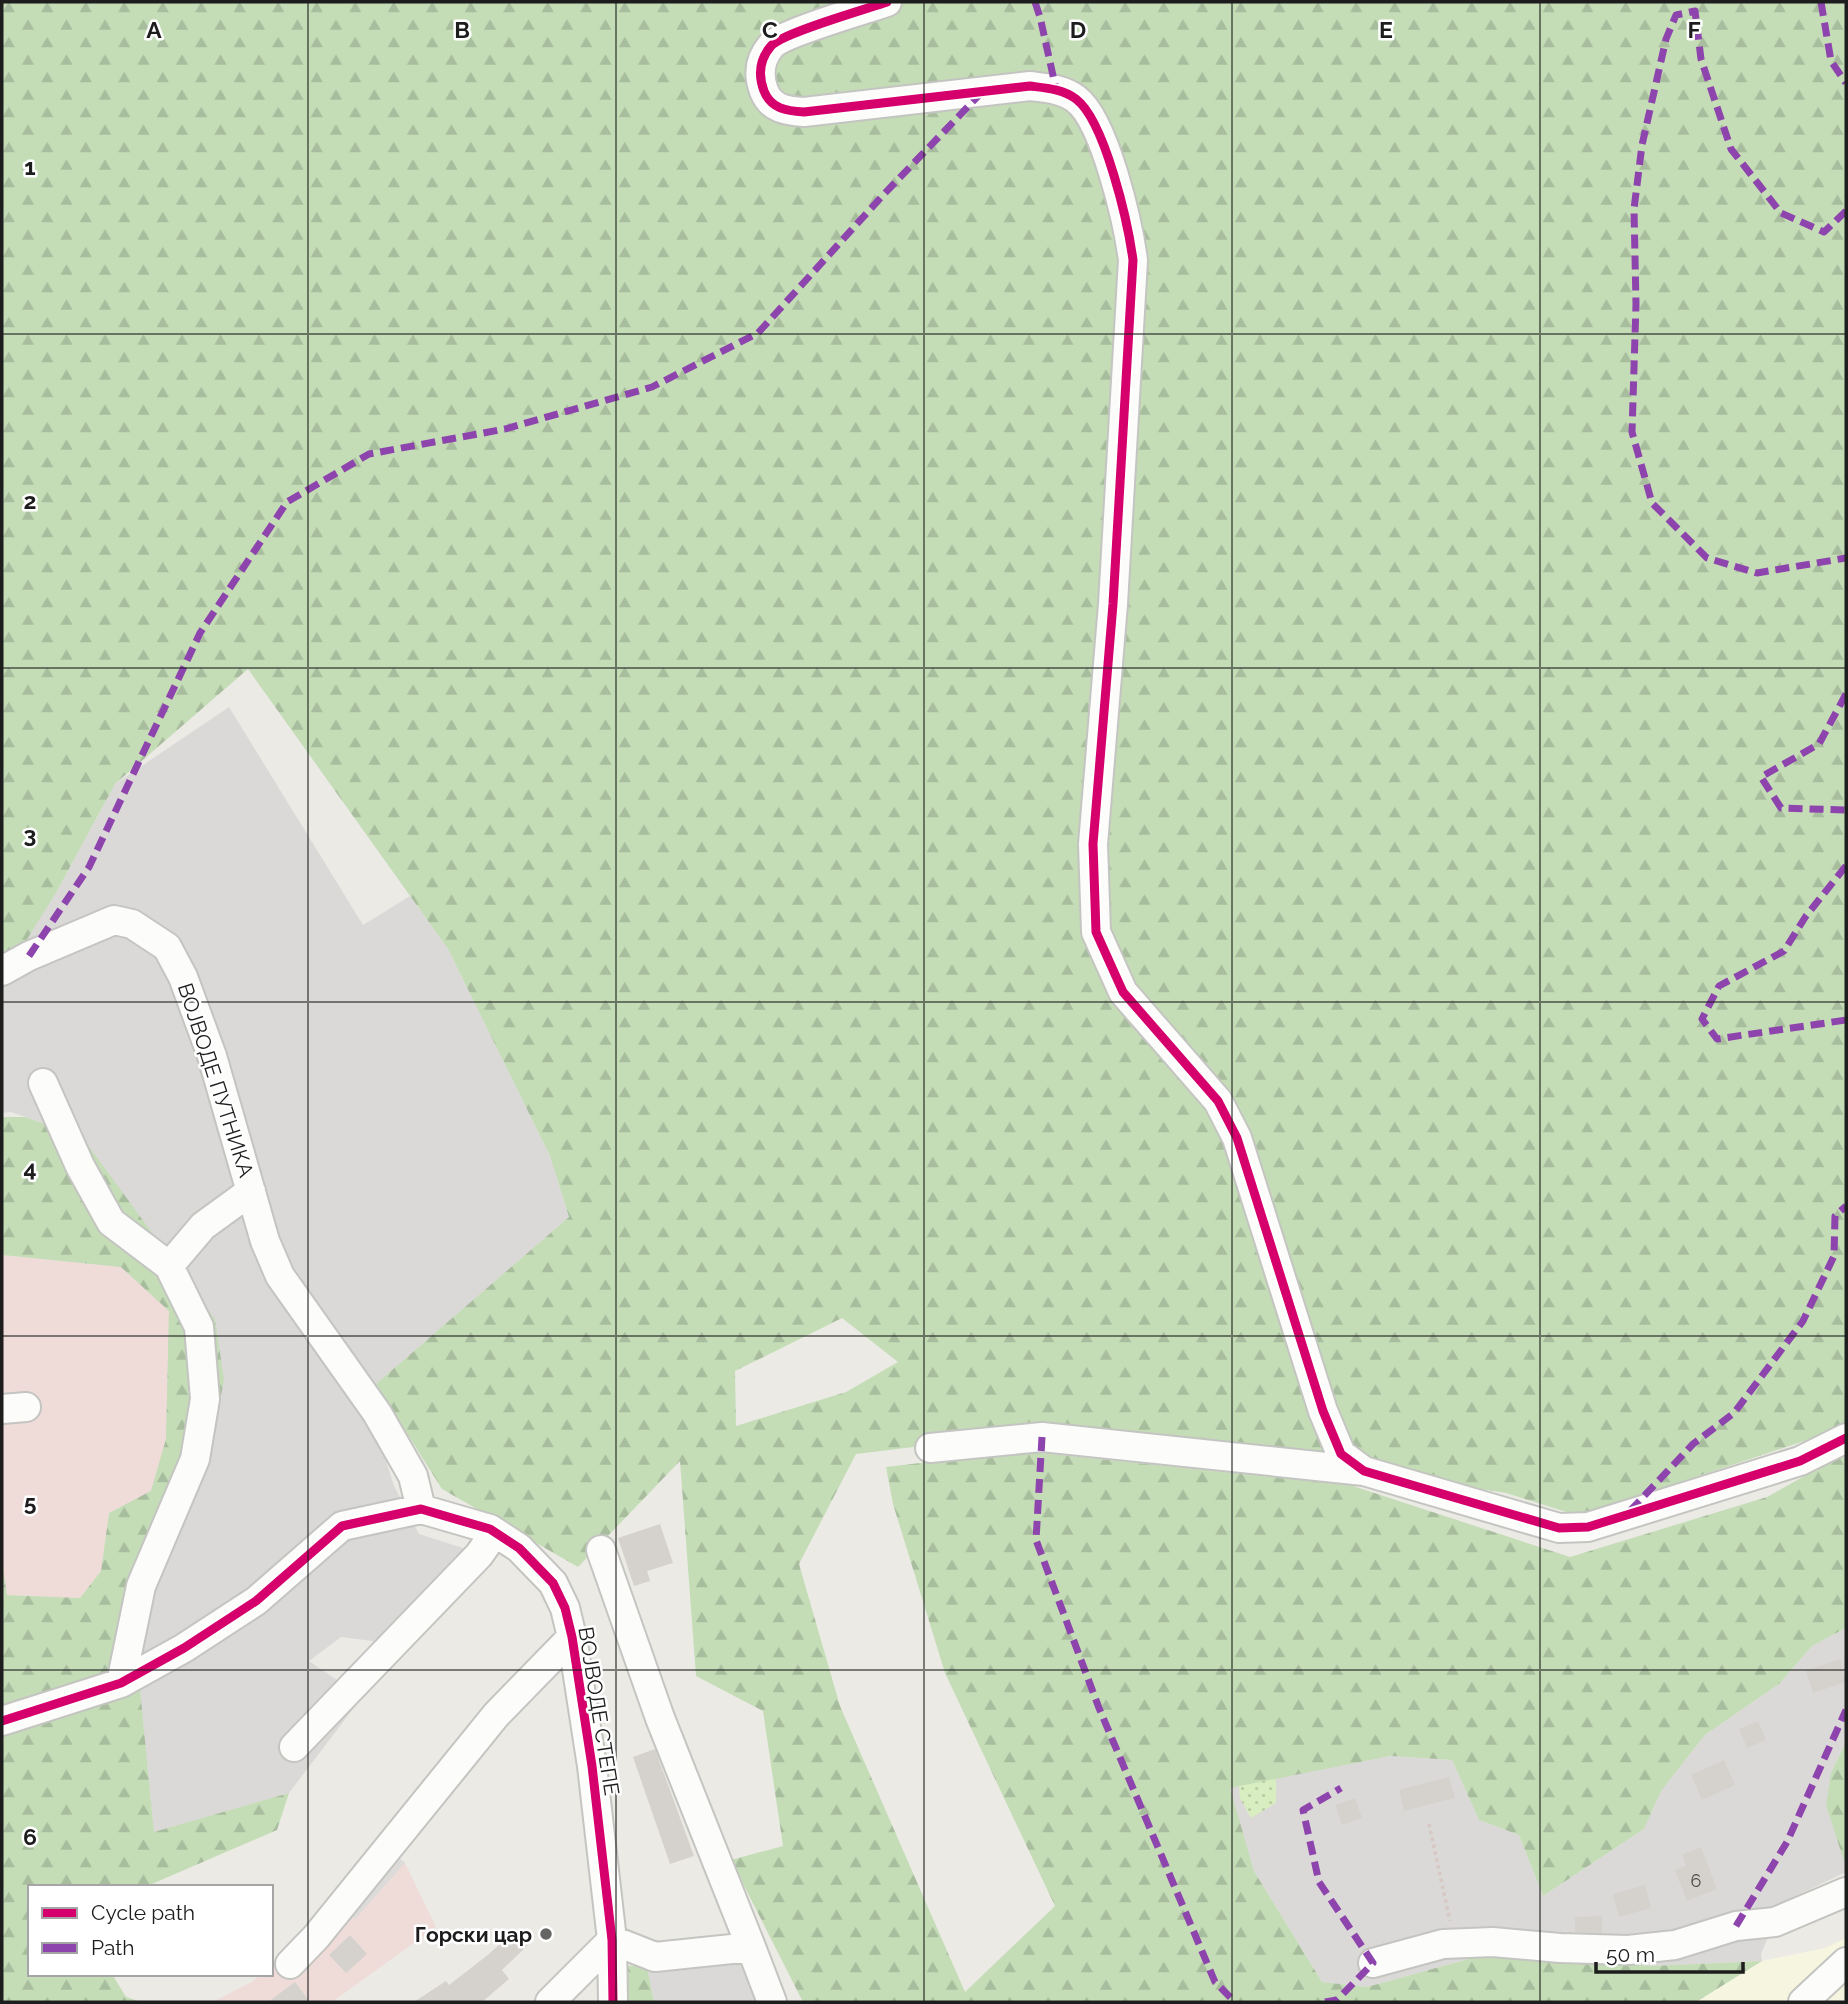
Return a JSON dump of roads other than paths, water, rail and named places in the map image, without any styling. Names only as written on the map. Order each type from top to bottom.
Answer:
[{"type":"street","points":[[887,2],[819,24],[773,43],[760,69],[766,97],[778,108],[804,112],[1030,86],[1056,89],[1074,97],[1086,108],[1101,138],[1129,231],[1133,260],[1113,604],[1093,844],[1096,932],[1123,992],[1218,1101],[1237,1138],[1324,1411],[1341,1454],[1364,1471]]},
{"type":"street","name":"ВОЈВОДЕ ПУТНИКА","points":[[2,971],[29,956],[114,920],[132,924],[167,947],[183,977],[212,1056],[265,1241],[280,1276],[377,1413],[413,1476],[421,1508]]},
{"type":"street","points":[[43,1083],[80,1166],[111,1222],[169,1266],[199,1327],[205,1399],[195,1459],[141,1586],[121,1683]]},
{"type":"street","name":"ВОЈВОДЕ ПУТНИКА","points":[[169,1266],[203,1226],[251,1191]]},
{"type":"street","points":[[930,1448],[1042,1437],[1364,1471],[1559,1528],[1588,1527],[1800,1461],[1846,1438]]},
{"type":"street","points":[[2,1721],[121,1683],[184,1648],[256,1601],[342,1526],[421,1508]]},
{"type":"street","name":"ВОЈВОДЕ СТЕПЕ","points":[[421,1508],[489,1529],[519,1548],[553,1583],[565,1608],[592,1766],[612,1940],[613,2002]]},
{"type":"street","points":[[295,1747],[479,1555],[489,1529]]},
{"type":"street","points":[[601,1550],[660,1718],[772,2002]]},
{"type":"street","points":[[290,1964],[325,1927],[496,1715],[572,1637]]},
{"type":"street","points":[[1373,1963],[1443,1944],[1493,1942],[1628,1950],[1675,1945],[1737,1926],[1775,1922],[1846,1892]]},
{"type":"street","points":[[550,2002],[612,1940],[655,1957],[751,1947]]},
{"type":"street","points":[[1802,2002],[1846,1962]]},
{"type":"place","name":"Горски цар","points":[[546,1934]]}]
